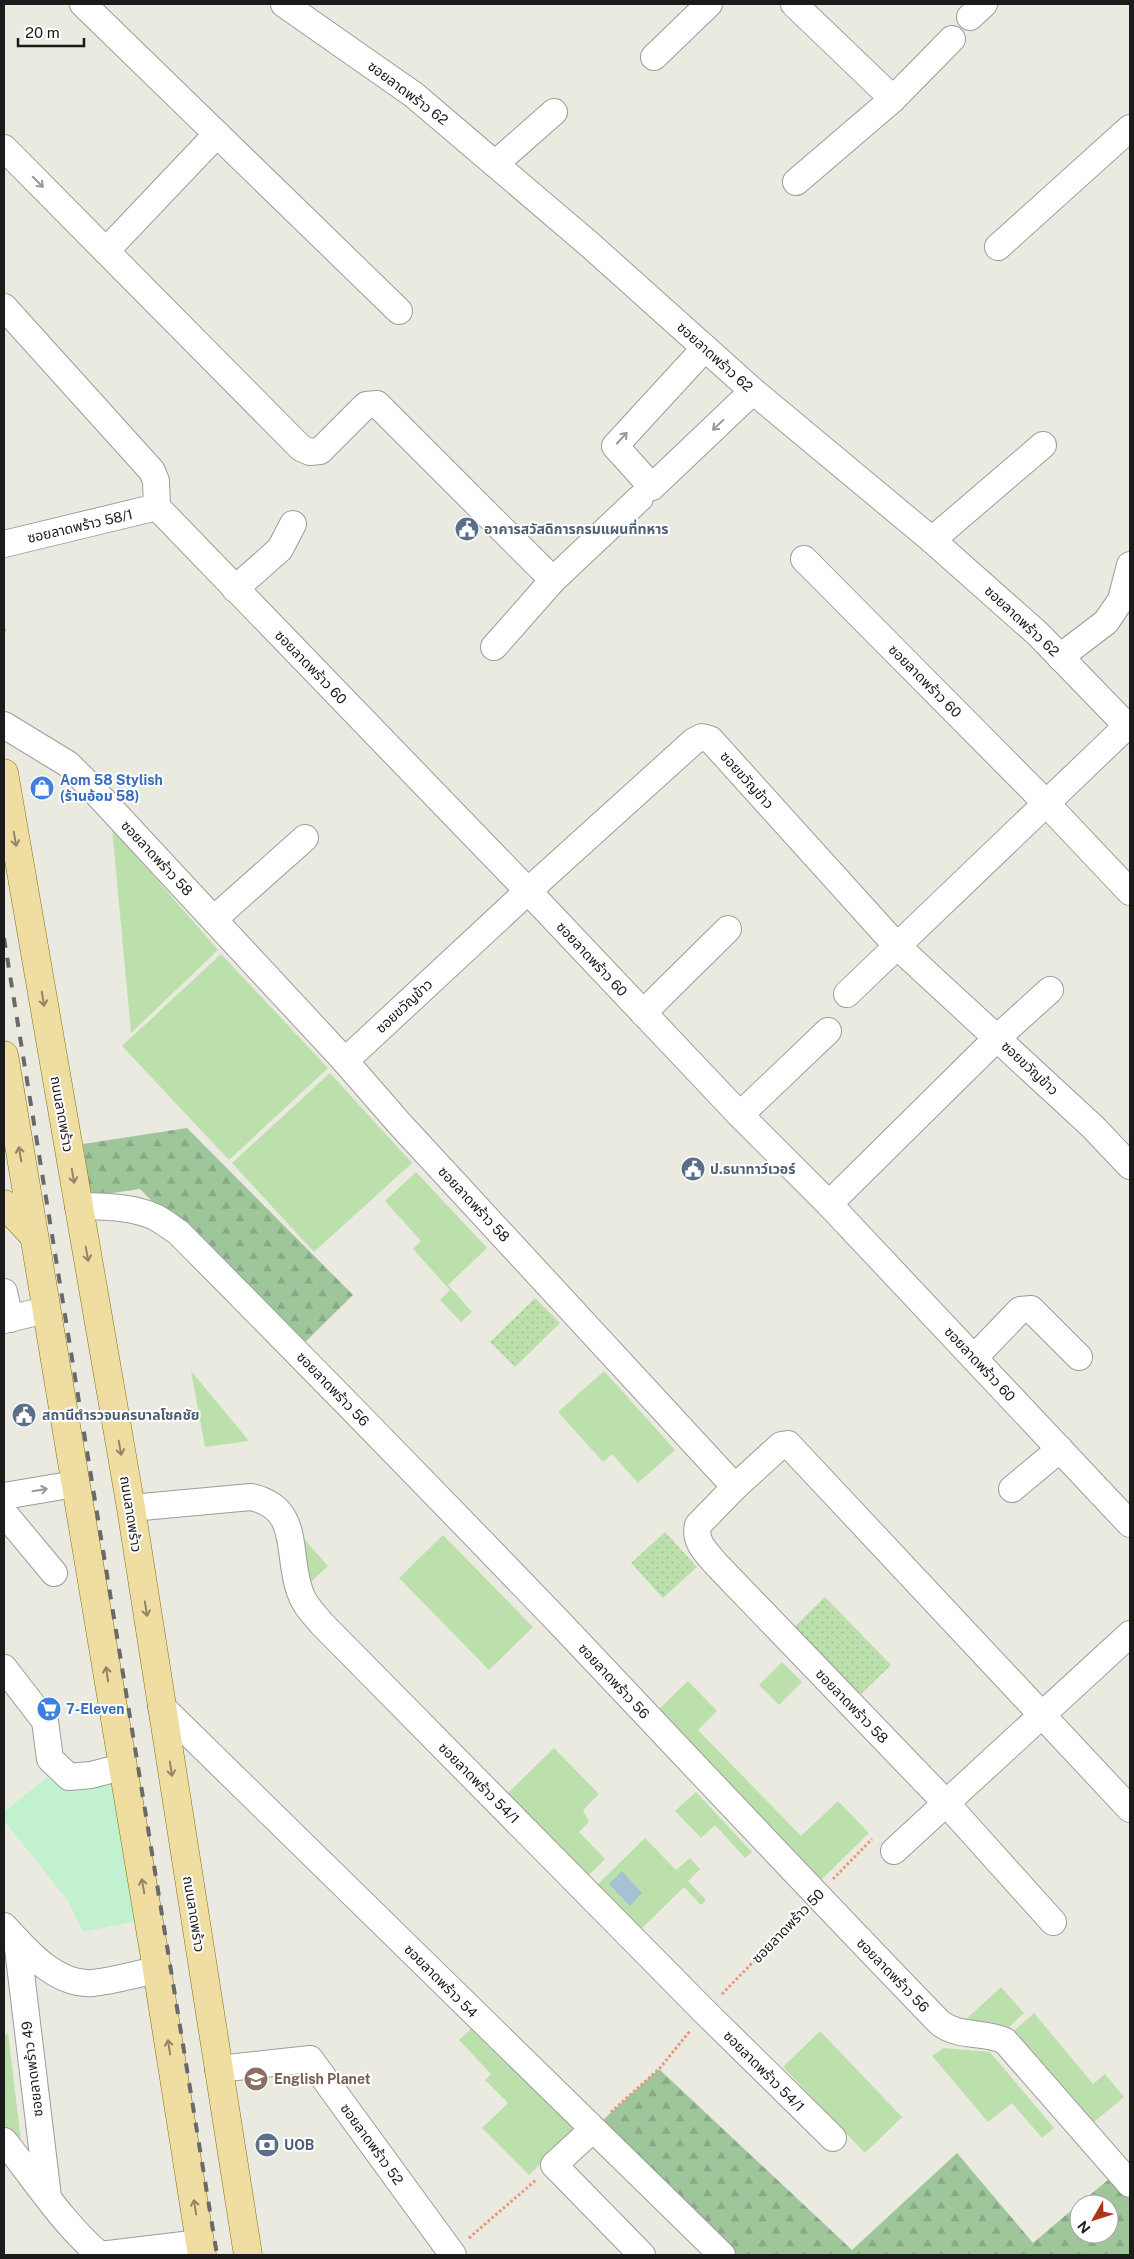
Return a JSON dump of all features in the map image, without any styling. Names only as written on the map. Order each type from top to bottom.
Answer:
[{"type":"main road","name":"ถนนลาดพร้าว","points":[[4,774],[131,1508],[248,2255]]},
{"type":"main road","points":[[4,1055],[157,1970],[201,2249]]},
{"type":"main road","points":[[4,1204],[34,1236]]},
{"type":"street","points":[[84,4],[399,311]]},
{"type":"street","name":"ซอยลาดพร้าว 62","points":[[284,4],[414,95],[495,164],[753,391],[932,540],[1038,634],[1128,728]]},
{"type":"street","points":[[654,57],[709,4]]},
{"type":"street","points":[[794,4],[893,99]]},
{"type":"street","points":[[796,182],[893,99],[952,39]]},
{"type":"street","points":[[495,164],[554,112]]},
{"type":"street","points":[[998,247],[1130,128]]},
{"type":"street","points":[[106,251],[216,134]]},
{"type":"street","points":[[4,148],[301,448],[310,452],[320,451],[366,405],[377,404],[553,580]]},
{"type":"street","points":[[4,307],[152,471],[156,481],[157,507]]},
{"type":"street","points":[[705,348],[614,446],[652,487],[753,391]]},
{"type":"street","points":[[932,540],[1043,445]]},
{"type":"street","points":[[494,647],[553,580],[640,498]]},
{"type":"street","name":"ซอยลาดพร้าว 58/1","points":[[4,544],[157,507]]},
{"type":"street","name":"ซอยลาดพร้าว 60","points":[[157,507],[528,891],[740,1115],[829,1204],[1130,1524]]},
{"type":"street","points":[[235,589],[280,549],[294,524]]},
{"type":"street","name":"ซอยลาดพร้าว 60","points":[[804,559],[1046,803],[1130,892]]},
{"type":"street","points":[[1060,657],[1106,622],[1121,600],[1130,565]]},
{"type":"street","name":"ซอยลาดพร้าว 58","points":[[4,725],[68,764],[346,1061],[398,1122],[734,1487]]},
{"type":"street","points":[[847,994],[1046,803],[1128,728]]},
{"type":"street","name":"ซอยขวัญข้าว","points":[[346,1061],[528,891],[694,740],[702,737],[710,739],[896,945],[1093,1127],[1130,1166]]},
{"type":"street","points":[[214,919],[305,838]]},
{"type":"street","points":[[643,1013],[728,929]]},
{"type":"street","points":[[829,1204],[998,1038],[1050,990]]},
{"type":"street","points":[[740,1115],[828,1031]]},
{"type":"street","name":"ซอยลาดพร้าว 56","points":[[78,1206],[123,1208],[139,1212],[155,1217],[178,1232],[317,1371],[940,2024],[960,2034],[998,2038],[1005,2041],[1130,2184]]},
{"type":"street","points":[[4,1292],[7,1320],[46,1310]]},
{"type":"street","points":[[974,1358],[1020,1310],[1026,1308],[1032,1309],[1079,1357]]},
{"type":"street","name":"ซอยลาดพร้าว 58","points":[[1053,1922],[946,1803],[723,1571],[702,1547],[696,1533],[698,1525],[734,1487],[780,1445],[788,1444],[1130,1809]]},
{"type":"street","points":[[1012,1489],[1060,1449]]},
{"type":"street","points":[[4,1496],[75,1484]]},
{"type":"street","name":"ซอยลาดพร้าว 54/1","points":[[131,1508],[251,1496],[266,1501],[277,1508],[286,1520],[300,1592],[311,1611],[705,2012],[832,2138]]},
{"type":"street","points":[[4,1513],[54,1573]]},
{"type":"street","points":[[894,1850],[1130,1634]]},
{"type":"street","points":[[4,1668],[45,1721],[50,1759],[69,1776],[90,1775],[122,1768]]},
{"type":"street","name":"ซอยลาดพร้าว 54","points":[[162,1706],[592,2130],[722,2255]]},
{"type":"street","points":[[10,1933],[48,1969],[71,1980],[91,1983],[157,1970]]},
{"type":"street","name":"ซอยลาดพร้าว 49","points":[[10,1933],[48,2197]]},
{"type":"street","name":"ซอยลาดพร้าว 52","points":[[218,2070],[310,2059],[451,2255]]},
{"type":"street","points":[[592,2130],[554,2165],[642,2255]]},
{"type":"street","points":[[4,2141],[89,2246],[100,2254],[201,2249]]},
{"type":"path","name":"ซอยลาดพร้าว 50","points":[[592,2130],[659,2069],[705,2012],[877,1834],[894,1850]]},
{"type":"path","points":[[451,2255],[554,2165]]},
{"type":"green space","points":[[112,828],[218,950],[131,1033]]},
{"type":"green space","points":[[221,954],[328,1068],[229,1160],[122,1046]]},
{"type":"green space","points":[[330,1073],[412,1163],[314,1252],[232,1163]]},
{"type":"green space","points":[[187,1128],[353,1295],[298,1349],[140,1189],[91,1196],[83,1144]]},
{"type":"green space","points":[[416,1172],[487,1248],[448,1285],[472,1312],[461,1322],[440,1300],[450,1290],[413,1249],[421,1241],[385,1201]]},
{"type":"green space","points":[[535,1298],[560,1323],[515,1367],[490,1342]]},
{"type":"green space","points":[[191,1371],[249,1441],[205,1447]]},
{"type":"green space","points":[[604,1371],[675,1450],[638,1483],[612,1454],[603,1462],[558,1412]]},
{"type":"green space","points":[[290,1523],[328,1566],[300,1592]]},
{"type":"green space","points":[[665,1532],[697,1567],[663,1598],[631,1563]]},
{"type":"green space","points":[[443,1535],[533,1627],[489,1670],[399,1578]]},
{"type":"green space","points":[[825,1597],[891,1665],[856,1699],[790,1631]]},
{"type":"green space","points":[[782,1662],[802,1682],[779,1705],[759,1685]]},
{"type":"green space","points":[[688,1681],[717,1711],[698,1730],[801,1836],[838,1801],[869,1833],[819,1882],[655,1713]]},
{"type":"green space","points":[[554,1748],[599,1794],[583,1810],[589,1822],[579,1832],[605,1859],[587,1877],[507,1794]]},
{"type":"green space","points":[[47,1777],[76,1790],[93,1784],[124,1784],[145,1919],[83,1932],[68,1901],[4,1820],[4,1812]]},
{"type":"green space","points":[[696,1792],[752,1852],[745,1858],[715,1825],[701,1838],[675,1811]]},
{"type":"green space","points":[[645,1838],[676,1870],[690,1858],[700,1869],[688,1881],[706,1900],[701,1905],[684,1887],[641,1929],[598,1884]]},
{"type":"green space","points":[[1001,1987],[1024,2013],[1003,2033],[964,2021]]},
{"type":"green space","points":[[1034,2013],[1093,2084],[1105,2074],[1124,2097],[1089,2126],[1011,2033]]},
{"type":"green space","points":[[476,2024],[577,2128],[529,2175],[482,2128],[508,2103],[485,2080],[491,2074],[459,2040]]},
{"type":"green space","points":[[820,2031],[902,2117],[865,2153],[783,2067]]},
{"type":"green space","points":[[8,2033],[23,2158],[4,2142],[4,2036]]},
{"type":"green space","points":[[943,2048],[990,2052],[1054,2128],[1042,2138],[1012,2103],[988,2122],[932,2056]]},
{"type":"green space","points":[[659,2069],[852,2250],[957,2153],[1033,2243],[1069,2212],[1069,2244],[1119,2244],[1119,2194],[1091,2194],[1114,2175],[1130,2194],[1130,2255],[722,2255],[592,2130]]},
{"type":"water","points":[[622,1871],[642,1893],[630,1906],[609,1884]]},
{"type":"railway","points":[[4,938],[217,2255]]},
{"type":"place","name":"อาคารสวัสดิการกรมแผนที่ทหาร","points":[[467,529]]},
{"type":"place","name":"Aom 58 Stylish (ร้านอ้อม 58)","points":[[42,788]]},
{"type":"place","name":"ป.ธนาทาว์เวอร์","points":[[693,1169]]},
{"type":"place","name":"สถานีตำรวจนครบาลโชคชัย","points":[[24,1415]]},
{"type":"place","name":"7-Eleven","points":[[49,1709]]},
{"type":"place","name":"English Planet","points":[[256,2079]]},
{"type":"place","name":"UOB","points":[[267,2145]]}]
